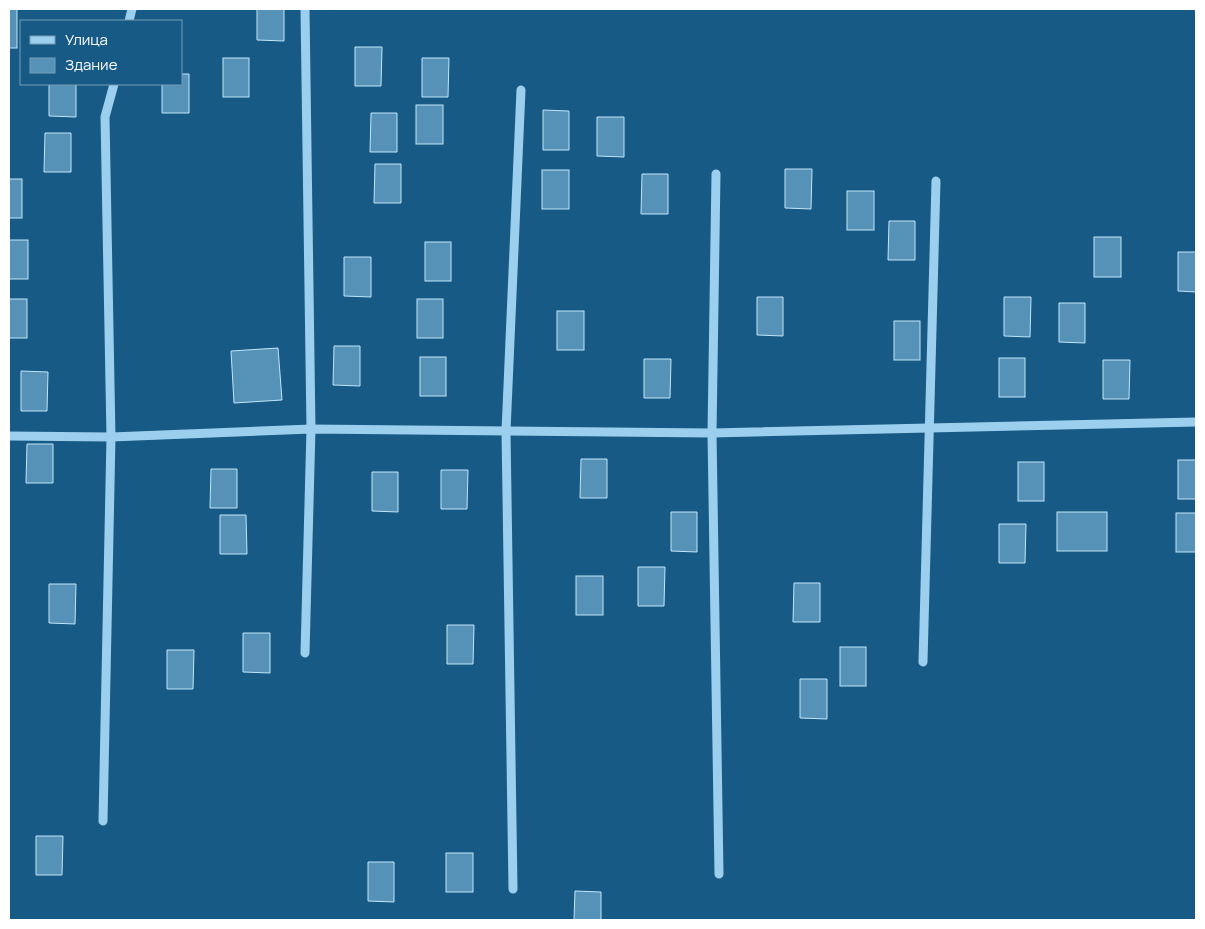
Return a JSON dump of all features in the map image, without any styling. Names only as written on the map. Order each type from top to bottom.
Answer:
[{"type":"street","points":[[305,9],[311,429],[305,653]]},
{"type":"street","points":[[103,821],[111,438],[105,117],[114,85]]},
{"type":"street","points":[[513,889],[506,431],[521,90]]},
{"type":"street","points":[[716,174],[712,433],[719,874]]},
{"type":"street","points":[[923,662],[936,181]]},
{"type":"street","points":[[9,436],[111,438],[311,429],[712,433],[1196,422]]},
{"type":"building","points":[[9,9],[17,9],[17,48],[9,48]]},
{"type":"building","points":[[257,9],[284,9],[284,41],[257,40]]},
{"type":"building","points":[[355,47],[382,47],[381,86],[355,86]]},
{"type":"building","points":[[223,58],[249,58],[249,97],[223,97]]},
{"type":"building","points":[[422,58],[449,58],[448,97],[422,97]]},
{"type":"building","points":[[182,74],[189,74],[189,113],[162,113],[162,85],[182,85]]},
{"type":"building","points":[[49,85],[76,85],[76,117],[49,116]]},
{"type":"building","points":[[416,105],[443,105],[443,144],[416,144]]},
{"type":"building","points":[[543,110],[569,111],[569,150],[543,150]]},
{"type":"building","points":[[371,113],[397,113],[397,152],[370,152]]},
{"type":"building","points":[[597,117],[624,117],[624,157],[597,156]]},
{"type":"building","points":[[45,133],[71,133],[71,172],[44,172]]},
{"type":"building","points":[[375,164],[401,164],[401,203],[374,203]]},
{"type":"building","points":[[785,169],[812,169],[811,209],[785,208]]},
{"type":"building","points":[[542,170],[569,170],[569,209],[542,209]]},
{"type":"building","points":[[642,174],[668,174],[668,214],[641,214]]},
{"type":"building","points":[[9,179],[22,179],[22,218],[9,218]]},
{"type":"building","points":[[847,191],[874,191],[874,230],[847,230]]},
{"type":"building","points":[[889,221],[915,221],[915,260],[888,260]]},
{"type":"building","points":[[1094,237],[1121,237],[1121,277],[1094,277]]},
{"type":"building","points":[[9,240],[28,240],[28,279],[9,279]]},
{"type":"building","points":[[425,242],[451,242],[451,281],[425,281]]},
{"type":"building","points":[[1178,252],[1196,252],[1196,292],[1178,291]]},
{"type":"building","points":[[344,257],[371,257],[371,297],[344,296]]},
{"type":"building","points":[[757,297],[783,297],[783,336],[757,335]]},
{"type":"building","points":[[1004,297],[1031,297],[1030,337],[1004,336]]},
{"type":"building","points":[[9,299],[27,299],[27,338],[9,338]]},
{"type":"building","points":[[417,299],[443,299],[443,338],[417,338]]},
{"type":"building","points":[[1059,303],[1085,303],[1085,343],[1059,342]]},
{"type":"building","points":[[557,311],[584,311],[584,350],[557,350]]},
{"type":"building","points":[[894,321],[920,321],[920,360],[894,360]]},
{"type":"building","points":[[334,346],[360,346],[360,386],[333,385]]},
{"type":"building","points":[[278,348],[282,400],[234,403],[231,351]]},
{"type":"building","points":[[420,357],[446,357],[446,396],[420,396]]},
{"type":"building","points":[[999,358],[1025,358],[1025,397],[999,397]]},
{"type":"building","points":[[644,359],[671,359],[670,398],[644,398]]},
{"type":"building","points":[[1103,360],[1130,360],[1129,399],[1103,399]]},
{"type":"building","points":[[21,371],[48,372],[47,411],[21,411]]},
{"type":"building","points":[[27,444],[53,444],[53,483],[26,483]]},
{"type":"building","points":[[581,459],[607,459],[607,498],[580,498]]},
{"type":"building","points":[[1178,460],[1196,460],[1196,499],[1178,499]]},
{"type":"building","points":[[1018,462],[1044,462],[1044,501],[1018,501]]},
{"type":"building","points":[[211,469],[237,469],[237,508],[210,508]]},
{"type":"building","points":[[441,470],[468,470],[467,509],[441,509]]},
{"type":"building","points":[[372,472],[398,472],[398,512],[372,511]]},
{"type":"building","points":[[671,512],[697,512],[697,552],[671,551]]},
{"type":"building","points":[[1057,512],[1107,512],[1107,551],[1057,551]]},
{"type":"building","points":[[1176,513],[1196,513],[1196,552],[1176,552]]},
{"type":"building","points":[[220,515],[246,515],[247,554],[220,554]]},
{"type":"building","points":[[999,524],[1026,524],[1025,563],[999,563]]},
{"type":"building","points":[[638,567],[665,567],[664,606],[638,606]]},
{"type":"building","points":[[576,576],[603,576],[603,615],[576,615]]},
{"type":"building","points":[[794,583],[820,583],[820,622],[793,622]]},
{"type":"building","points":[[49,584],[76,584],[75,624],[49,623]]},
{"type":"building","points":[[447,625],[474,625],[473,664],[447,664]]},
{"type":"building","points":[[243,633],[270,633],[270,673],[243,672]]},
{"type":"building","points":[[840,647],[866,647],[866,686],[840,686]]},
{"type":"building","points":[[167,650],[194,650],[193,689],[167,689]]},
{"type":"building","points":[[800,679],[827,679],[827,719],[800,718]]},
{"type":"building","points":[[36,836],[63,836],[62,875],[36,875]]},
{"type":"building","points":[[446,853],[473,853],[473,892],[446,892]]},
{"type":"building","points":[[368,862],[394,862],[394,902],[368,901]]},
{"type":"building","points":[[575,891],[601,892],[601,920],[574,920]]}]
